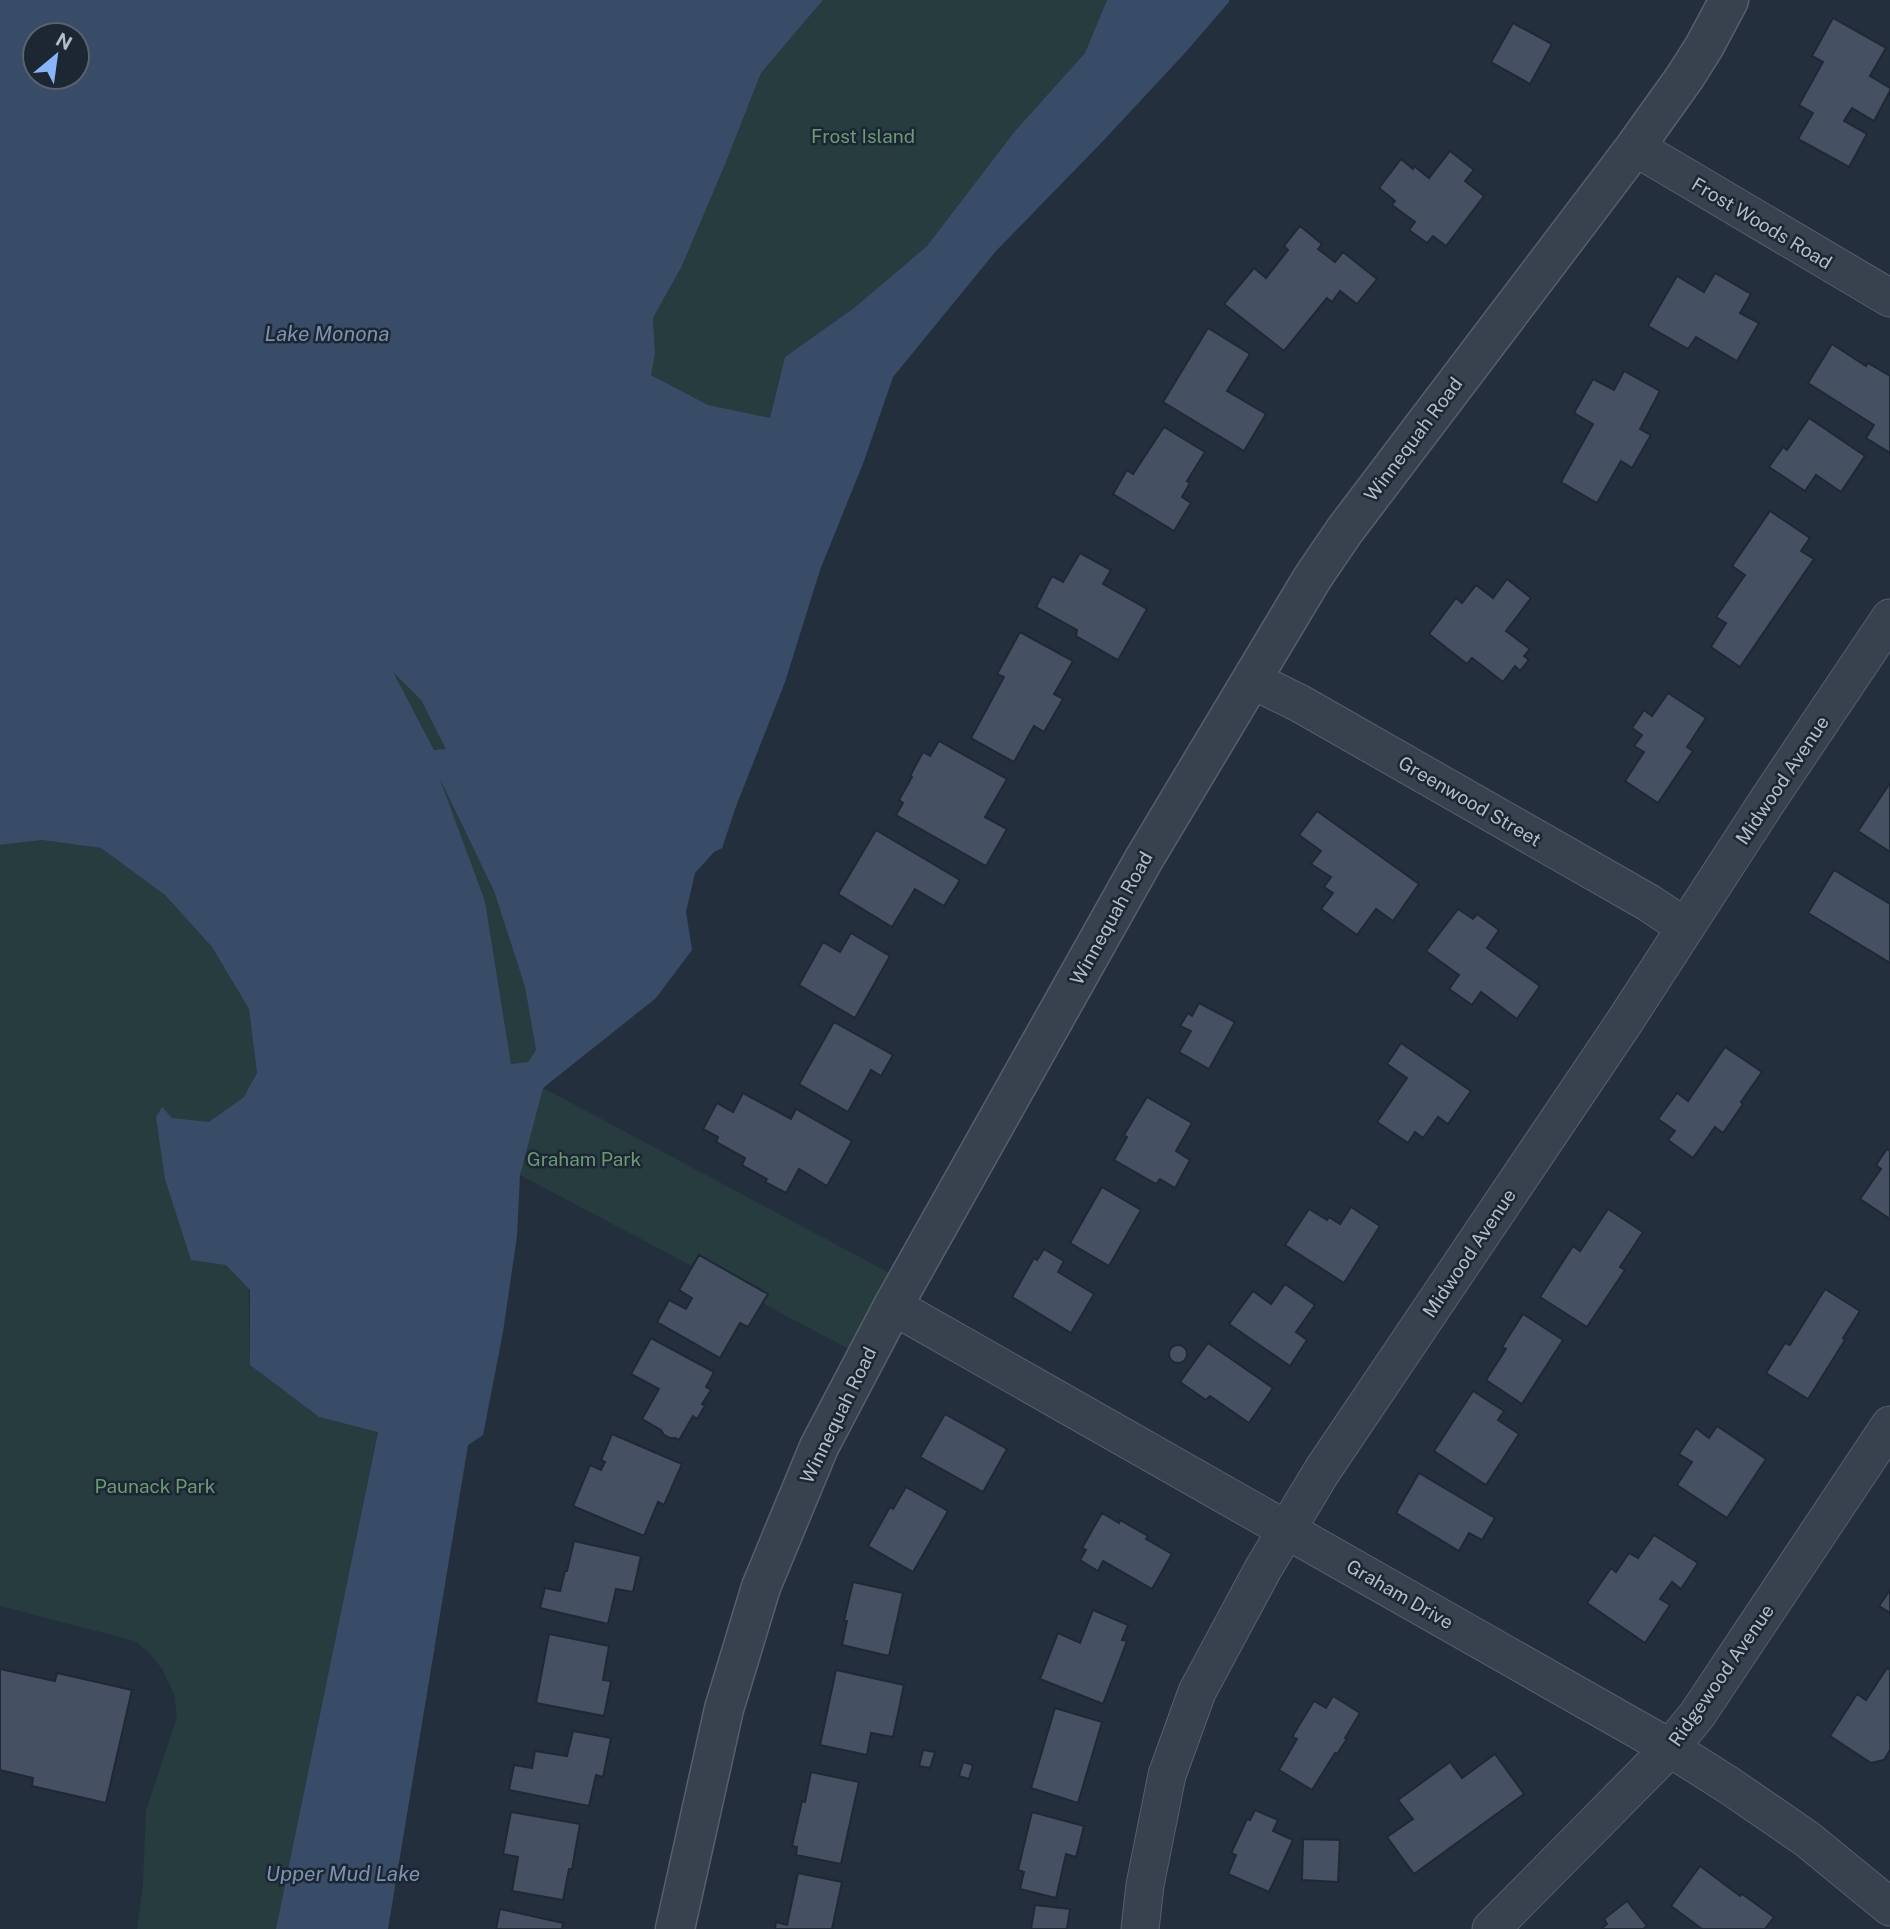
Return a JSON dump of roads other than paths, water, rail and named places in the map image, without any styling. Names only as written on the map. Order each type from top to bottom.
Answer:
[{"type":"street","name":"Winnequah Road","points":[[675,1929],[724,1709],[761,1587],[819,1447],[893,1306],[1144,859],[1313,577],[1345,530],[1635,148],[1685,77],[1729,0]]},
{"type":"street","name":"Frost Woods Road","points":[[1635,148],[1890,298]]},
{"type":"street","name":"Midwood Avenue","points":[[1140,1929],[1144,1885],[1167,1775],[1197,1692],[1263,1569],[1322,1471],[1609,1044],[1775,788],[1890,618]]},
{"type":"street","name":"Greenwood Street","points":[[1252,680],[1299,703],[1649,903],[1685,927]]},
{"type":"street","name":"Graham Drive","points":[[893,1306],[1670,1748],[1807,1839],[1890,1907]]},
{"type":"street","name":"Ridgewood Avenue","points":[[1491,1929],[1670,1748],[1697,1715],[1890,1424]]},
{"type":"water","name":"Lake Monona","points":[[0,0],[823,0],[761,73],[682,266],[653,318],[655,353],[651,375],[708,405],[770,418],[785,357],[854,308],[927,246],[1015,131],[1085,53],[1107,0],[1229,0],[1184,54],[996,251],[893,377],[864,461],[820,570],[785,682],[722,848],[714,852],[695,873],[686,912],[692,950],[656,998],[543,1088],[520,1175],[517,1236],[503,1332],[483,1435],[468,1445],[388,1929],[276,1929],[378,1432],[319,1417],[250,1365],[250,1290],[226,1265],[191,1260],[165,1179],[156,1117],[162,1107],[172,1118],[209,1122],[244,1097],[257,1073],[249,1009],[212,947],[165,895],[101,848],[42,840],[0,845]],"holes":[[[393,672],[421,700],[446,749],[434,750]],[[439,777],[494,891],[525,987],[536,1050],[528,1062],[511,1064],[485,901]]]},
{"type":"park label","name":"Frost Island","points":[[863,136]]},
{"type":"park label","name":"Graham Park","points":[[584,1159]]},
{"type":"park label","name":"Paunack Park","points":[[155,1486]]},
{"type":"water label","name":"Upper Mud Lake","points":[[343,1873]]}]
